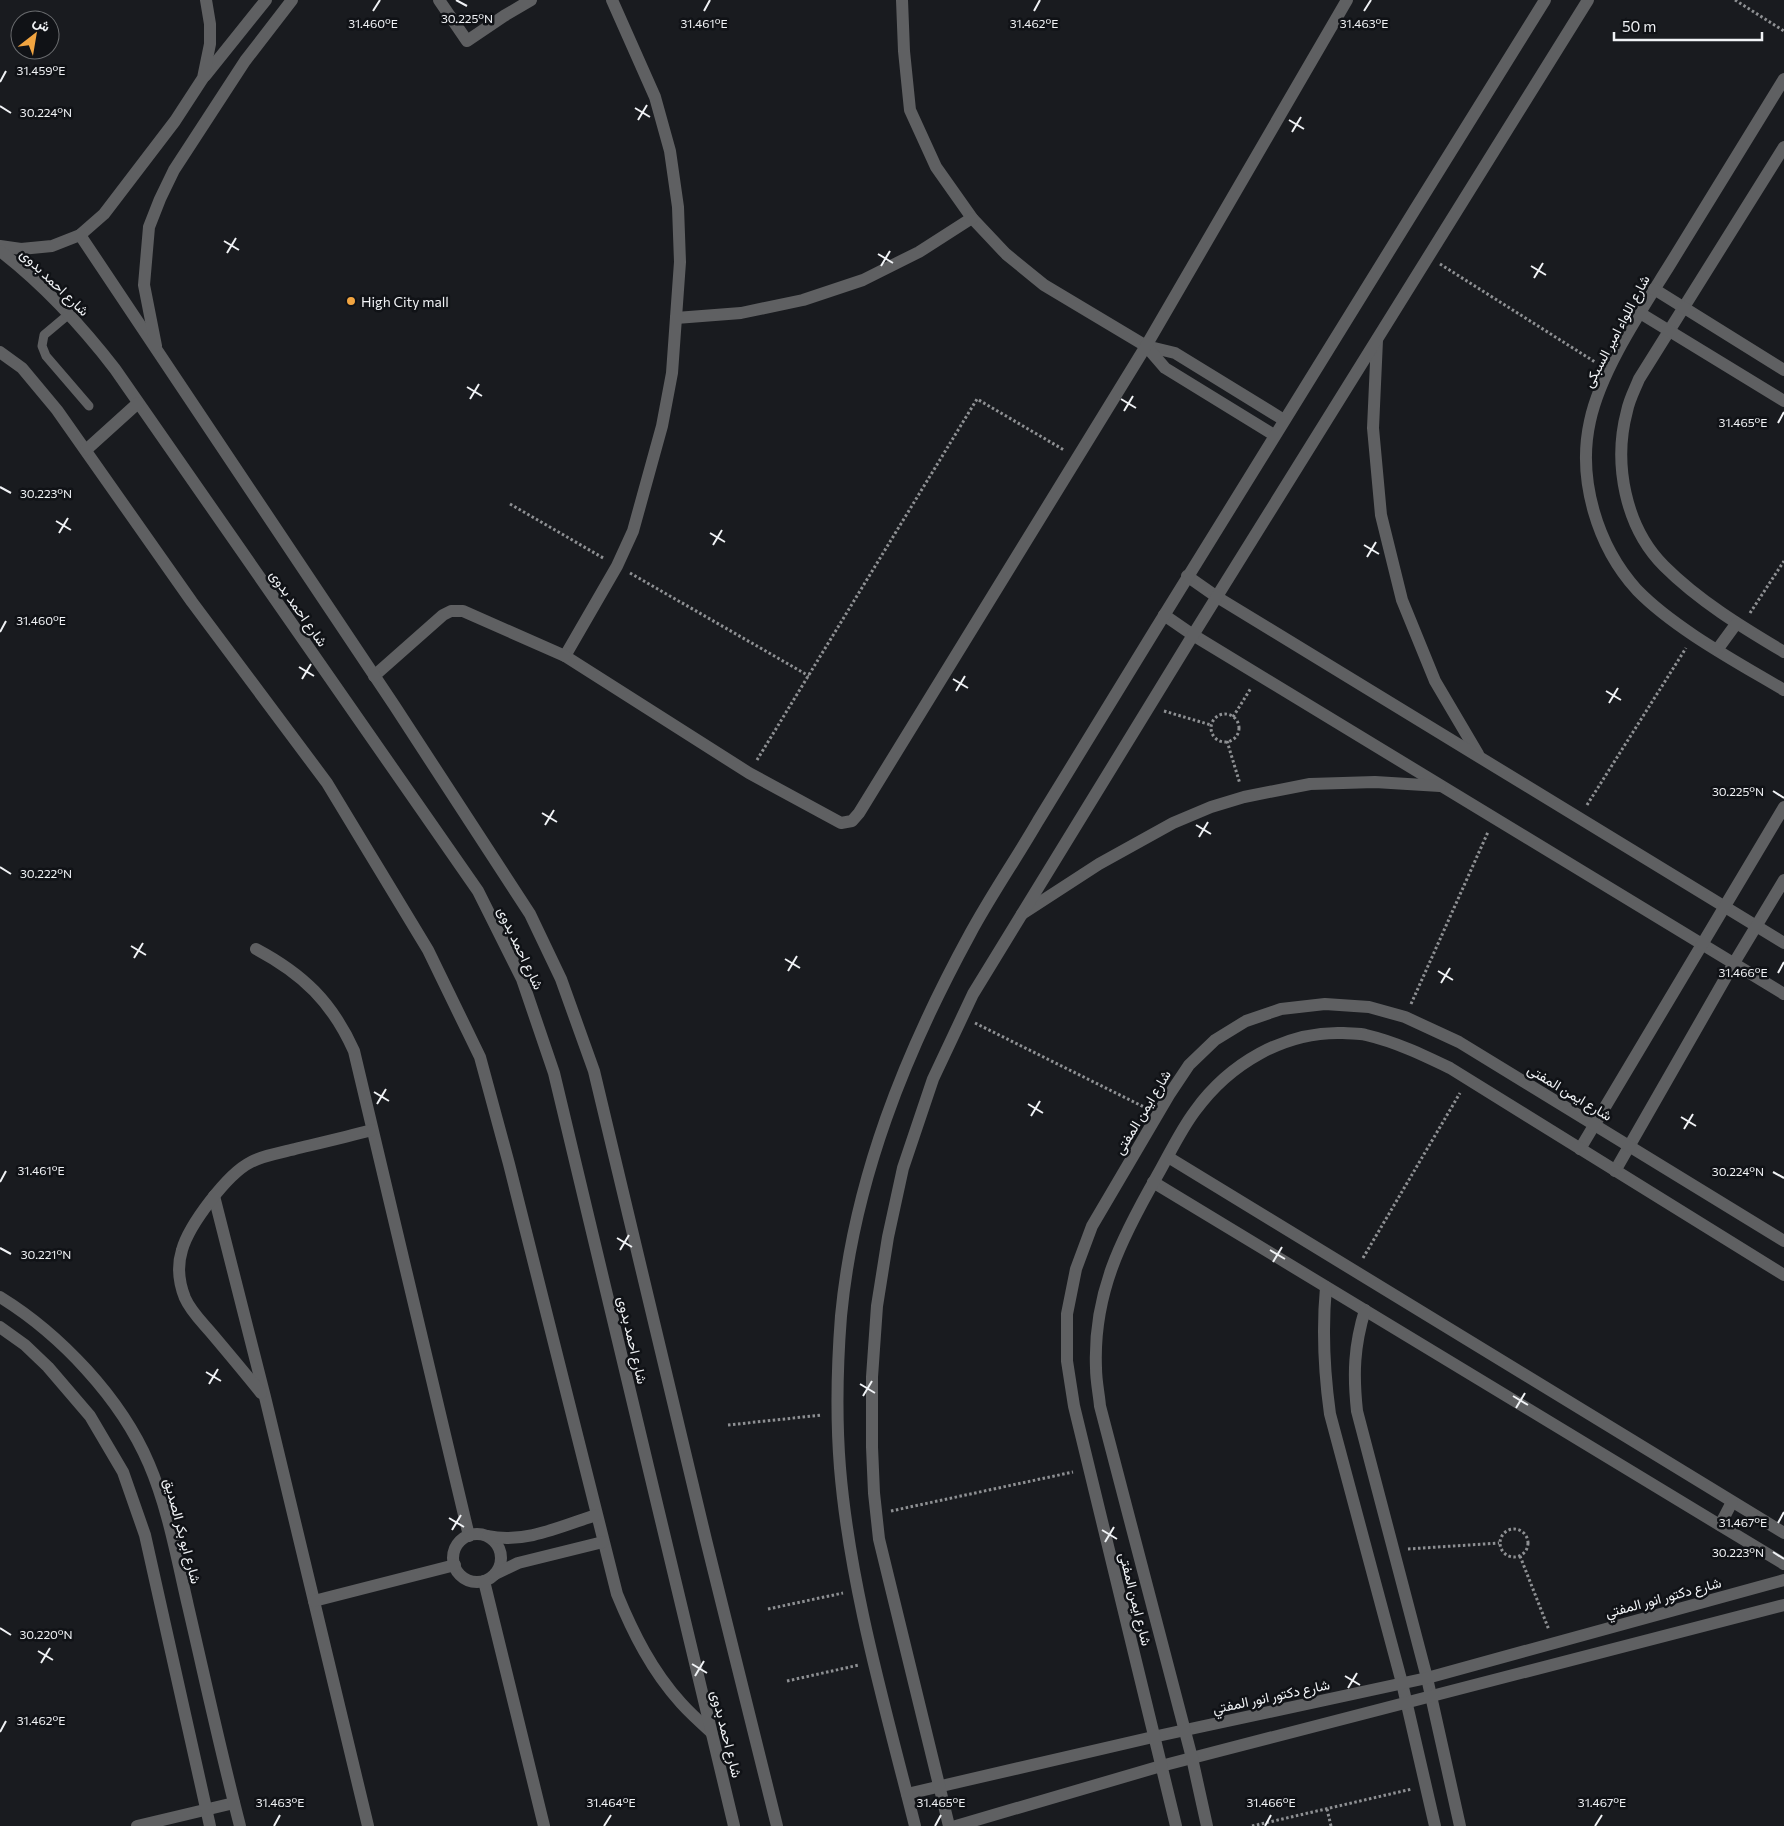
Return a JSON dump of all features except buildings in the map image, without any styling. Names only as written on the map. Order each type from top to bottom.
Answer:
[{"type":"street","points":[[203,78],[210,44],[210,24],[206,0]]},
{"type":"street","points":[[0,246],[36,249],[66,242],[80,235],[104,214],[175,120],[203,78],[266,0]]},
{"type":"street","points":[[158,353],[144,285],[149,228],[174,170],[245,61],[292,0]]},
{"type":"street","points":[[439,0],[467,41],[531,0]]},
{"type":"street","points":[[565,656],[617,566],[633,531],[662,426],[672,373],[676,318],[680,262],[678,207],[670,151],[656,97],[612,0]]},
{"type":"street","points":[[902,0],[904,51],[910,110],[936,166],[972,218],[1006,254],[1044,285],[1146,346],[1175,353],[1284,420]]},
{"type":"street","points":[[374,676],[443,615],[451,611],[463,611],[565,656],[749,773],[841,823],[847,823],[852,820],[859,813],[1146,346],[1347,0]]},
{"type":"street","points":[[915,1826],[874,1661],[850,1544],[840,1467],[837,1391],[841,1315],[852,1239],[870,1165],[894,1095],[935,1002],[972,930],[1187,576],[1545,0]]},
{"type":"street","points":[[949,1826],[879,1538],[872,1448],[872,1377],[877,1306],[888,1237],[903,1168],[933,1079],[973,994],[1193,635],[1588,0]]},
{"type":"street","name":"شارع اللواء امير السبكى","points":[[1784,79],[1640,312],[1600,387],[1590,422],[1586,458],[1589,494],[1599,528],[1615,561],[1637,590],[1664,614],[1717,650],[1784,690]]},
{"type":"street","points":[[1784,146],[1639,379],[1627,410],[1621,442],[1622,476],[1629,508],[1640,531],[1662,565],[1687,588],[1739,625],[1784,652]]},
{"type":"street","points":[[676,318],[741,313],[811,297],[862,280],[919,252],[972,218]]},
{"type":"street","name":"شارع احمد بدوى","points":[[80,235],[530,914],[561,980],[594,1071],[706,1540],[777,1826]]},
{"type":"street","name":"شارع احمد بدوى","points":[[0,251],[45,288],[69,314],[109,362],[138,402],[478,891],[522,980],[554,1073],[734,1826]]},
{"type":"street","points":[[1654,289],[1784,370]]},
{"type":"street","points":[[1640,312],[1784,401]]},
{"type":"street","points":[[1376,340],[1373,428],[1381,515],[1402,600],[1435,681],[1479,757]]},
{"type":"street","points":[[1146,346],[1165,368],[1274,436]]},
{"type":"street","points":[[0,352],[22,368],[57,410],[192,602],[327,783],[428,950],[480,1057],[509,1164],[617,1594],[633,1633],[655,1669],[681,1703],[711,1732]]},
{"type":"street","points":[[86,450],[138,402]]},
{"type":"street","points":[[1187,576],[1217,597],[1784,943]]},
{"type":"street","points":[[1164,615],[1193,635],[1784,994]]},
{"type":"street","points":[[1717,650],[1739,625]]},
{"type":"street","points":[[1022,914],[1099,864],[1173,823],[1211,807],[1244,797],[1310,784],[1376,782],[1443,786]]},
{"type":"street","points":[[1580,1149],[1784,807]]},
{"type":"street","points":[[1615,1171],[1734,963],[1784,880]]},
{"type":"street","points":[[256,949],[275,959],[310,985],[336,1017],[354,1051],[469,1536]]},
{"type":"street","name":"شارع ايمن المفتى","points":[[1176,1826],[1074,1406],[1067,1360],[1068,1314],[1076,1269],[1092,1226],[1189,1065],[1215,1040],[1246,1021],[1281,1009],[1325,1004],[1369,1007],[1405,1017],[1459,1042],[1784,1240]]},
{"type":"street","name":"شارع ايمن المفتى","points":[[1207,1826],[1192,1758],[1100,1406],[1096,1369],[1096,1332],[1102,1295],[1113,1260],[1137,1211],[1194,1112],[1216,1085],[1240,1066],[1268,1049],[1299,1038],[1332,1033],[1364,1034],[1408,1048],[1450,1068],[1784,1275]]},
{"type":"street","points":[[265,1397],[195,1314],[186,1299],[180,1283],[179,1266],[182,1249],[214,1196],[224,1182],[237,1170],[252,1161],[268,1156],[372,1130]]},
{"type":"street","points":[[1168,1157],[1784,1533]]},
{"type":"street","points":[[1153,1182],[1784,1564]]},
{"type":"street","points":[[214,1196],[265,1397],[368,1826]]},
{"type":"street","points":[[1326,1287],[1323,1344],[1330,1414],[1402,1683],[1435,1826]]},
{"type":"street","name":"شارع ابو بكر الصديق","points":[[0,1297],[39,1324],[70,1352],[108,1395],[131,1429],[149,1464],[169,1525],[240,1826]]},
{"type":"street","points":[[1365,1310],[1354,1355],[1357,1411],[1427,1678],[1460,1826]]},
{"type":"street","points":[[0,1327],[25,1345],[48,1367],[90,1416],[123,1472],[145,1535],[210,1826]]},
{"type":"street","points":[[1720,1525],[1732,1502]]},
{"type":"street","points":[[596,1515],[523,1538],[498,1538],[478,1534],[469,1536],[459,1543],[455,1549],[455,1565],[464,1578],[470,1581],[484,1581],[495,1574],[525,1562],[603,1542]]},
{"type":"street","points":[[486,1536],[497,1544],[501,1556],[499,1569],[495,1574]]},
{"type":"street","points":[[314,1601],[455,1565]]},
{"type":"street","name":"شارع دكتور انور المفتي","points":[[907,1794],[1184,1730],[1427,1678],[1784,1580]]},
{"type":"street","points":[[484,1581],[544,1826]]},
{"type":"street","points":[[956,1826],[1161,1766],[1784,1605]]},
{"type":"street","points":[[137,1826],[234,1803]]},
{"type":"lane","points":[[69,314],[44,335],[42,346],[46,356],[88,406]]},
{"type":"path","points":[[1735,0],[1784,31]]},
{"type":"path","points":[[1429,256],[1609,370]]},
{"type":"path","points":[[749,773],[977,399],[1077,458]]},
{"type":"path","points":[[510,504],[809,676]]},
{"type":"path","points":[[1739,625],[1784,561]]},
{"type":"path","points":[[1579,818],[1694,634]]},
{"type":"path","points":[[1233,717],[1259,675]]},
{"type":"path","points":[[1149,707],[1211,725]]},
{"type":"path","points":[[1219,715],[1229,715],[1233,717],[1238,726],[1238,731],[1232,740],[1217,739],[1213,735],[1211,725],[1216,717],[1219,715]]},
{"type":"path","points":[[1227,741],[1244,797]]},
{"type":"path","points":[[1405,1017],[1494,818]]},
{"type":"path","points":[[962,1016],[1158,1114]]},
{"type":"path","points":[[1355,1272],[1468,1080]]},
{"type":"path","points":[[728,1425],[838,1413]]},
{"type":"path","points":[[876,1515],[1089,1468]]},
{"type":"path","points":[[1514,1528],[1524,1532],[1527,1537],[1528,1548],[1520,1556],[1508,1556],[1500,1548],[1499,1543],[1500,1537],[1508,1529],[1514,1528]]},
{"type":"path","points":[[1394,1550],[1499,1543]]},
{"type":"path","points":[[1520,1556],[1554,1642]]},
{"type":"path","points":[[768,1609],[859,1589]]},
{"type":"path","points":[[787,1681],[874,1661]]},
{"type":"path","points":[[1252,1826],[1426,1786]]},
{"type":"path","points":[[1327,1808],[1331,1826]]},
{"type":"place","name":"High City mall","points":[[351,301]]}]
